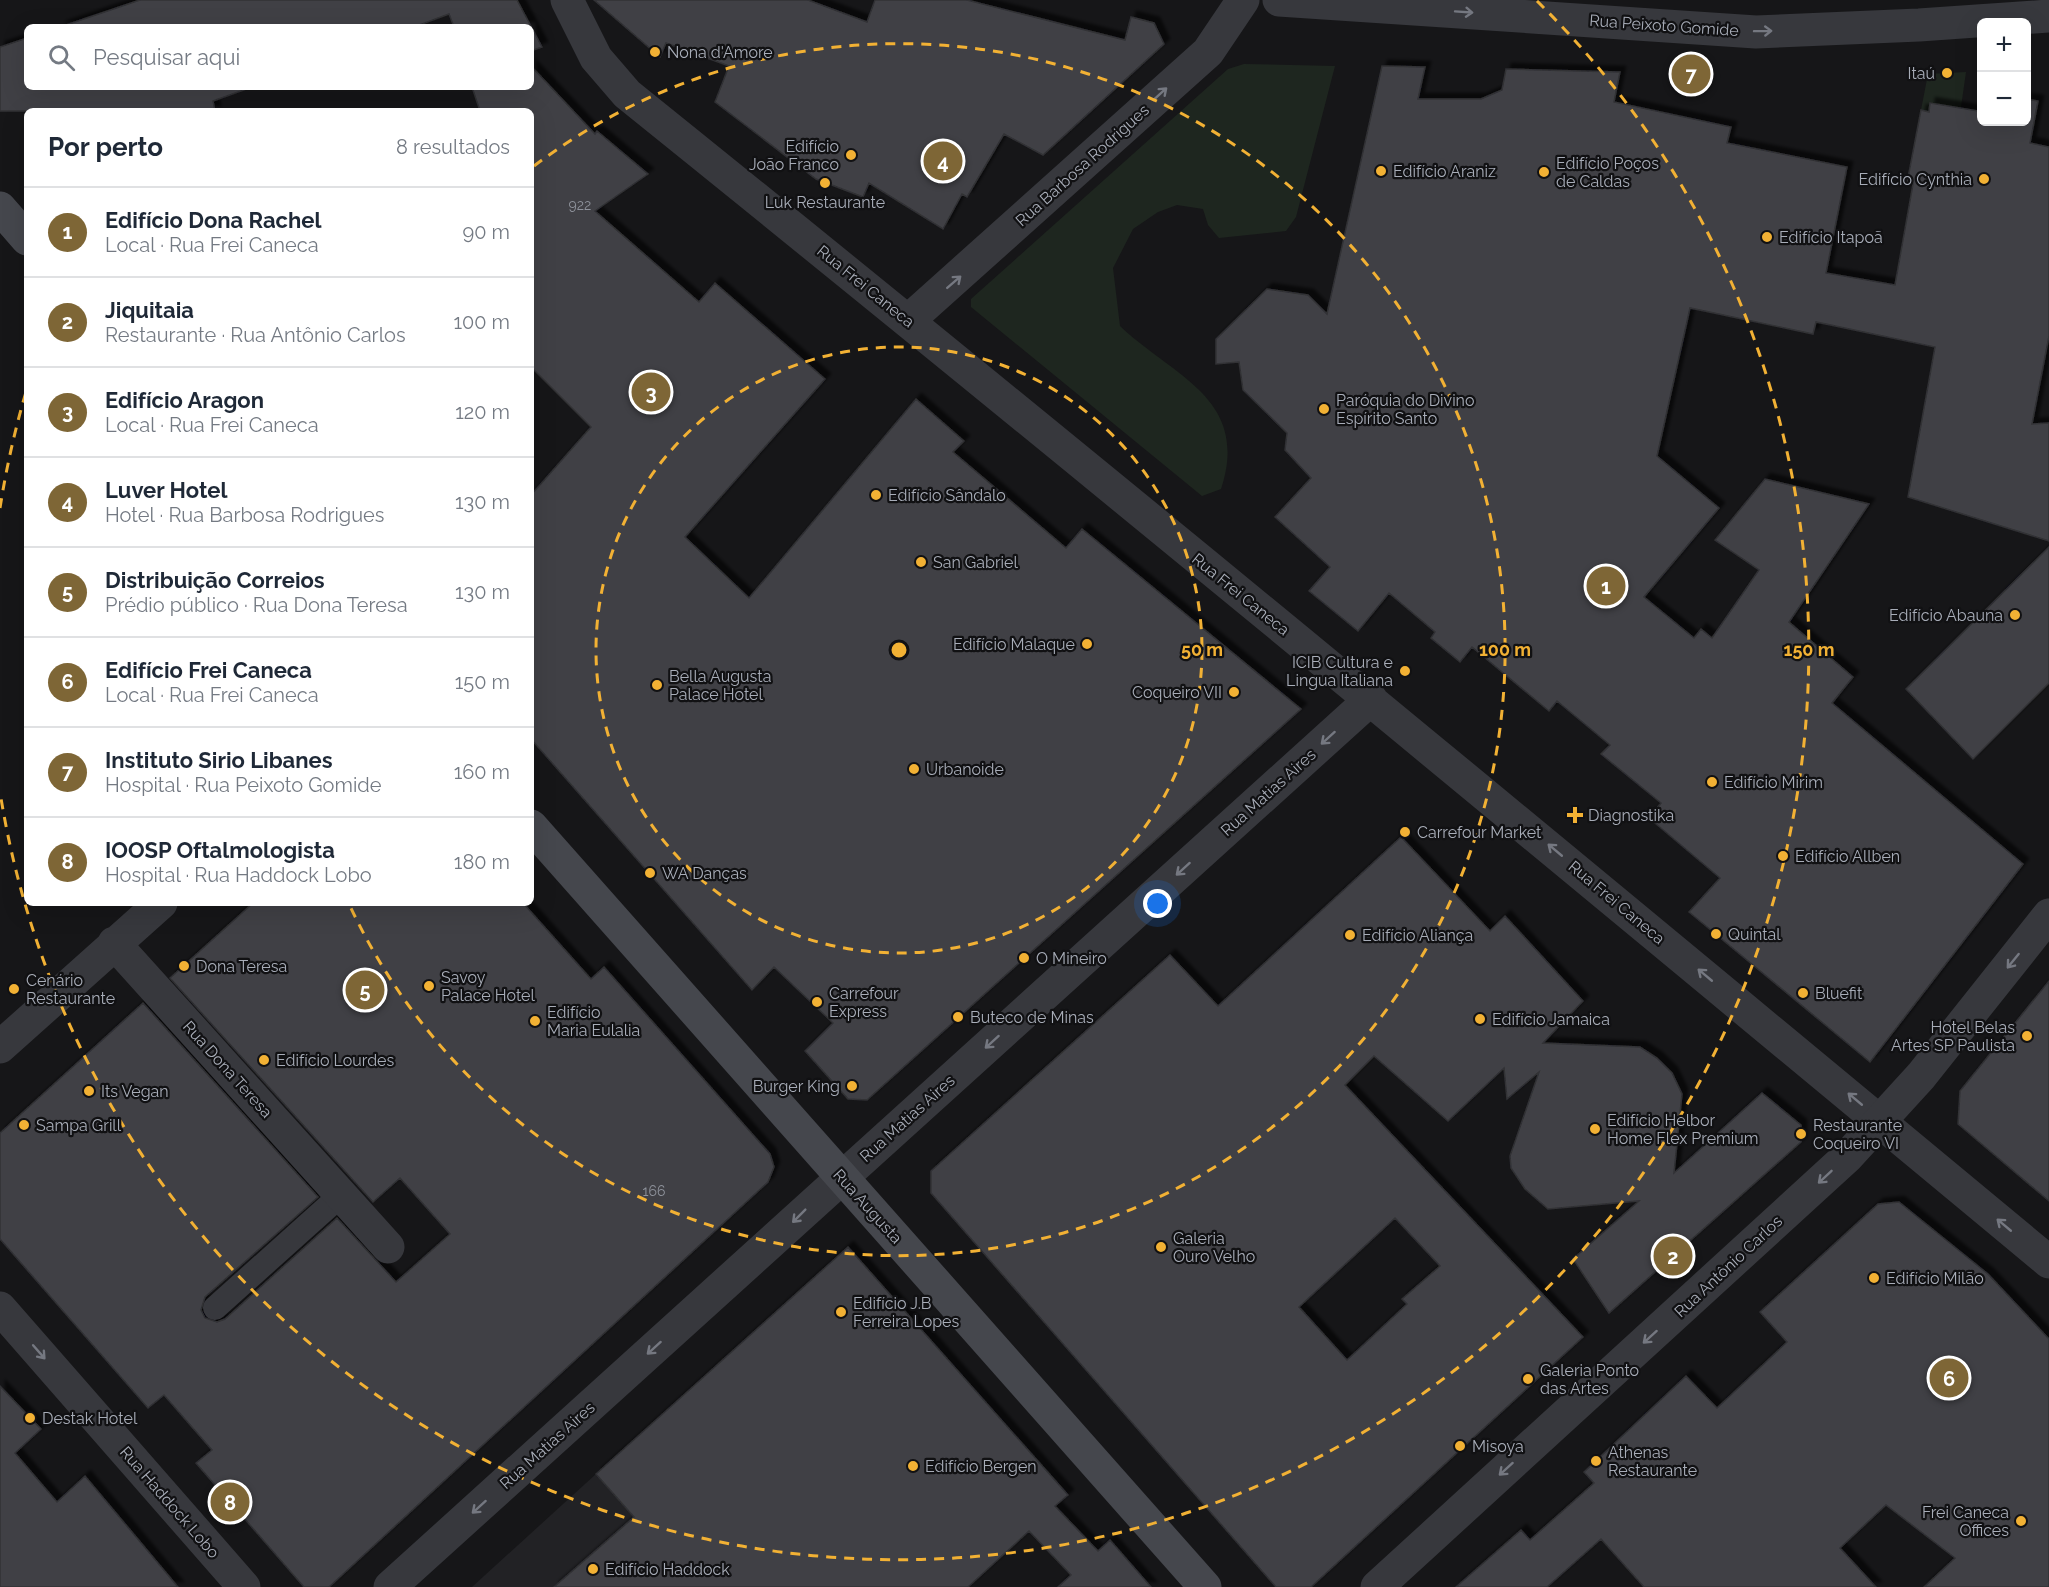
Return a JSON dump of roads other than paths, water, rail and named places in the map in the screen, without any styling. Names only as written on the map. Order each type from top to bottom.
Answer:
[{"type":"main road","points":[[0,208],[24,235]]},
{"type":"main road","name":"Rua Augusta","points":[[534,829],[1205,1587]]},
{"type":"street","name":"Rua Frei Caneca","points":[[567,0],[596,58],[627,94],[909,320],[1211,571],[1371,699],[2049,1262]]},
{"type":"street","name":"Rua Barbosa Rodrigues","points":[[909,320],[1208,52],[1244,0]]},
{"type":"street","name":"Rua Peixoto Gomide","points":[[1280,0],[1756,32],[1919,25],[1967,10],[2049,16]]},
{"type":"street","name":"Rua Matias Aires","points":[[390,1587],[1371,699]]},
{"type":"street","points":[[0,1047],[157,906]]},
{"type":"street","name":"Rua Antônio Carlos","points":[[1377,1587],[1847,1157],[1921,1076],[2049,915]]},
{"type":"street","name":"Rua Dona Teresa","points":[[114,943],[388,1247]]},
{"type":"street","name":"Rua Haddock Lobo","points":[[0,1308],[244,1587]]},
{"type":"lane","points":[[215,1308],[341,1195]]},
{"type":"place","name":"Nona d'Amore","points":[[655,52]]},
{"type":"place","name":"Itaú","points":[[1947,73]]},
{"type":"place","name":"Instituto Sirio Libanes","points":[[1691,74]]},
{"type":"place","name":"Edifício João Franco","points":[[851,155]]},
{"type":"place","name":"Luver Hotel","points":[[943,161]]},
{"type":"place","name":"Edifício Araniz","points":[[1381,171]]},
{"type":"place","name":"Edifício Poços de Caldas","points":[[1544,172]]},
{"type":"place","name":"Edifício Cynthia","points":[[1984,179]]},
{"type":"place","name":"Luk Restaurante","points":[[825,183]]},
{"type":"place","name":"Edifício Itapoã","points":[[1767,237]]},
{"type":"place","name":"Edifício Aragon","points":[[651,392]]},
{"type":"place","name":"Paróquia do Divino Espírito Santo","points":[[1324,409]]},
{"type":"place","name":"Edifício Sândalo","points":[[876,495]]},
{"type":"place","name":"San Gabriel","points":[[921,562]]},
{"type":"place","name":"Edifício Dona Rachel","points":[[1606,586]]},
{"type":"place","name":"Edifício Abauna","points":[[2015,615]]},
{"type":"place","name":"Edifício Malaque","points":[[1087,644]]},
{"type":"place","name":"ICIB Cultura e Lingua Italiana","points":[[1405,671]]},
{"type":"place","name":"Bella Augusta Palace Hotel","points":[[657,685]]},
{"type":"place","name":"Coqueiro VII","points":[[1234,692]]},
{"type":"place","name":"Urbanoide","points":[[914,769]]},
{"type":"place","name":"Edifício Mirim","points":[[1712,782]]},
{"type":"place","name":"Diagnostika","points":[[1575,815]]},
{"type":"place","name":"Carrefour Market","points":[[1405,832]]},
{"type":"place","name":"Edifício Allben","points":[[1783,856]]},
{"type":"place","name":"WA Danças","points":[[650,873]]},
{"type":"place","name":"Quintal","points":[[1716,934]]},
{"type":"place","name":"Edifício Aliança","points":[[1350,935]]},
{"type":"place","name":"O Mineiro","points":[[1024,958]]},
{"type":"place","name":"Dona Teresa","points":[[184,966]]},
{"type":"place","name":"Savoy Palace Hotel","points":[[429,986]]},
{"type":"place","name":"Cenário Restaurante","points":[[14,989]]},
{"type":"place","name":"Distribuição Correios","points":[[365,990]]},
{"type":"place","name":"Bluefit","points":[[1803,993]]},
{"type":"place","name":"Carrefour Express","points":[[817,1002]]},
{"type":"place","name":"Buteco de Minas","points":[[958,1017]]},
{"type":"place","name":"Edifício Jamaica","points":[[1480,1019]]},
{"type":"place","name":"Edifício Maria Eulalia","points":[[535,1021]]},
{"type":"place","name":"Hotel Belas Artes SP Paulista","points":[[2027,1036]]},
{"type":"place","name":"Edifício Lourdes","points":[[264,1060]]},
{"type":"place","name":"Burger King","points":[[852,1086]]},
{"type":"place","name":"Its Vegan","points":[[89,1091]]},
{"type":"place","name":"Sampa Grill","points":[[24,1125]]},
{"type":"place","name":"Edifício Helbor Home Flex Premium","points":[[1595,1129]]},
{"type":"place","name":"Restaurante Coqueiro VI","points":[[1801,1134]]},
{"type":"place","name":"Galeria Ouro Velho","points":[[1161,1247]]},
{"type":"place","name":"Jiquitaia","points":[[1673,1256]]},
{"type":"place","name":"Edifício Milão","points":[[1874,1278]]},
{"type":"place","name":"Edifício J.B Ferreira Lopes","points":[[841,1312]]},
{"type":"place","name":"Edifício Frei Caneca","points":[[1949,1378]]},
{"type":"place","name":"Galeria Ponto das Artes","points":[[1528,1379]]},
{"type":"place","name":"Destak Hotel","points":[[30,1418]]},
{"type":"place","name":"Misoya","points":[[1460,1446]]},
{"type":"place","name":"Athenas Restaurante","points":[[1596,1461]]},
{"type":"place","name":"Edifício Bergen","points":[[913,1466]]},
{"type":"place","name":"IOOSP Oftalmologista","points":[[230,1502]]},
{"type":"place","name":"Frei Caneca Offices","points":[[2021,1521]]},
{"type":"place","name":"Edifício Haddock","points":[[593,1569]]}]
